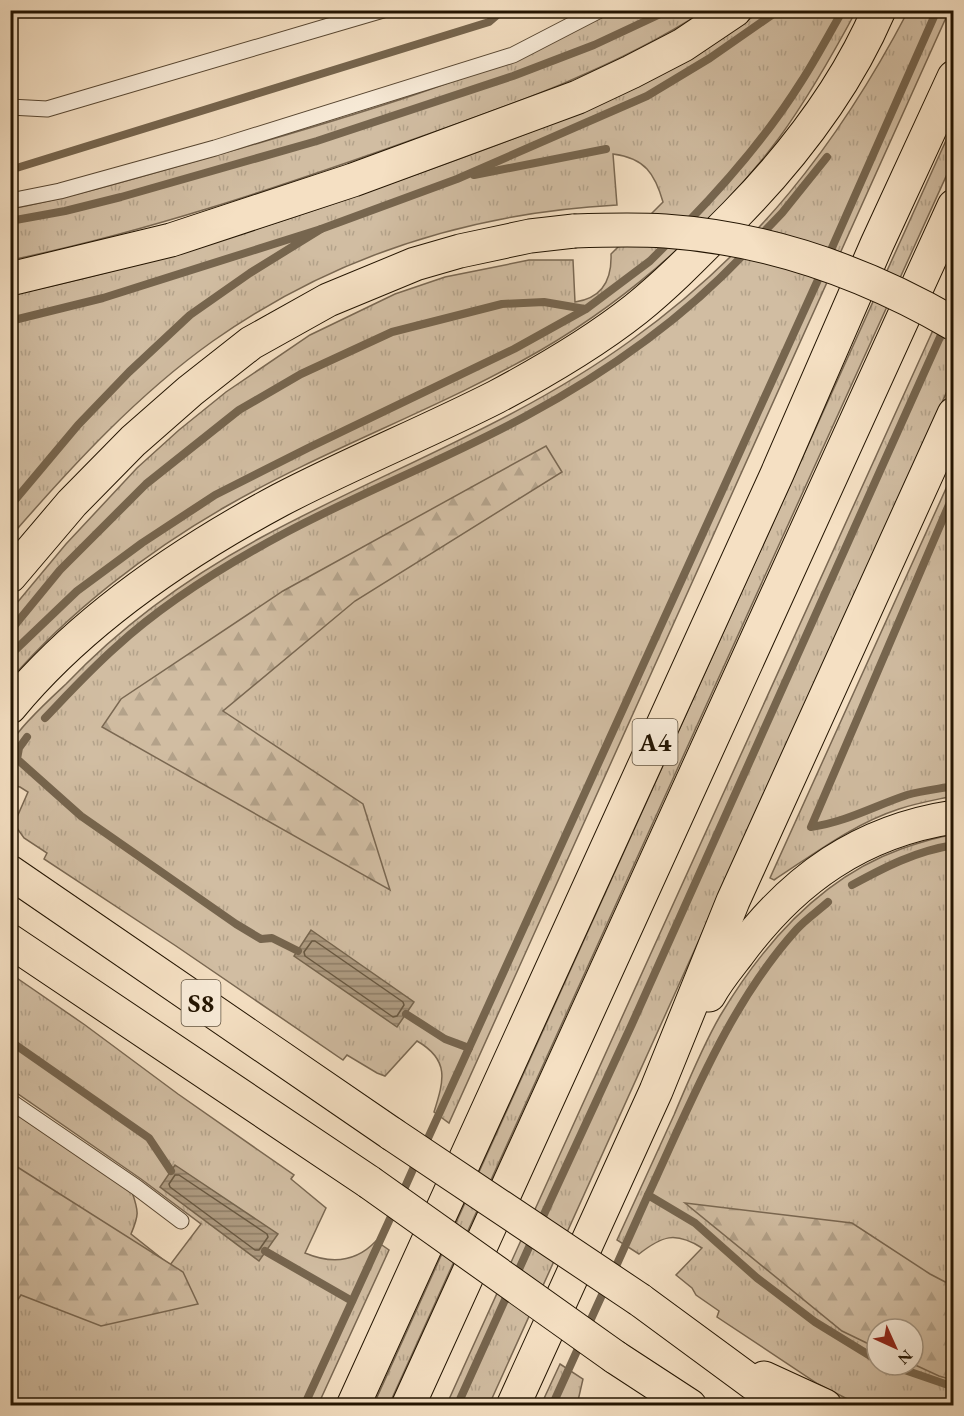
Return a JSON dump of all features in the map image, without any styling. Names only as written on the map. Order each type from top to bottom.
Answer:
[{"type":"highway","points":[[10,279],[171,240],[353,180],[578,96],[683,45],[735,10]]},
{"type":"highway","points":[[10,708],[59,656],[93,625],[195,550],[282,499],[498,396],[559,362],[637,308],[703,249],[782,164],[812,125],[843,77],[879,10]]},
{"type":"highway","name":"A4","points":[[353,1406],[777,474],[877,244],[954,76]]},
{"type":"highway","name":"A4","points":[[408,1406],[954,206]]},
{"type":"highway","points":[[10,576],[72,503],[133,441],[190,391],[251,343],[328,300],[415,264],[460,251],[574,231],[665,231],[750,243],[827,265],[866,280],[954,324]]},
{"type":"highway","points":[[513,1406],[656,1091],[734,901],[954,414]]},
{"type":"highway","points":[[656,1091],[714,987],[752,934],[788,895],[827,864],[885,834],[934,820],[954,817]]},
{"type":"highway","name":"S8","points":[[10,872],[392,1134],[640,1300],[783,1406]]},
{"type":"highway","name":"S8","points":[[10,941],[369,1182],[615,1357],[690,1406]]},
{"type":"highway","points":[[711,1353],[825,1406]]},
{"type":"lane","points":[[10,107],[47,109],[384,10]]},
{"type":"lane","points":[[10,201],[60,190],[215,148],[513,55],[600,10]]},
{"type":"lane","points":[[10,1101],[136,1187],[181,1221]]},
{"type":"green space","points":[[611,11],[704,11],[597,69],[444,128],[210,208],[111,236],[11,260],[11,209],[125,181],[382,106],[522,54]]},
{"type":"green space","points":[[761,11],[856,11],[820,76],[779,138],[728,199],[670,256],[608,306],[541,350],[463,391],[264,486],[167,543],[84,607],[58,630],[11,679],[11,610],[66,544],[137,468],[226,392],[310,335],[395,294],[445,277],[529,260],[573,260],[575,302],[584,300],[599,292],[604,286],[610,272],[611,254],[663,202],[656,183],[647,169],[633,159],[613,154],[617,205],[562,210],[456,229],[355,262],[307,285],[259,311],[213,341],[158,384],[106,433],[11,536],[11,295],[111,272],[210,244],[499,144],[634,87],[720,39]]},
{"type":"green space","points":[[908,11],[949,11],[449,1123],[434,1112],[442,1072],[440,1063],[428,1048],[417,1041],[385,1076],[347,1055],[343,1060],[44,859],[47,853],[24,838],[14,824],[28,792],[11,785],[11,746],[28,720],[110,642],[158,603],[209,568],[308,513],[496,422],[542,397],[630,341],[675,307],[754,233],[789,193],[822,151],[852,107]]},
{"type":"green space","points":[[953,125],[953,161],[389,1405],[373,1406]]},
{"type":"green space","points":[[953,286],[953,378],[489,1405],[446,1406]]},
{"type":"green space","points":[[546,446],[562,472],[355,601],[223,711],[363,804],[390,890],[102,727],[121,699],[283,591]]},
{"type":"green space","points":[[953,473],[953,796],[882,815],[834,840],[774,880],[770,878]]},
{"type":"green space","points":[[953,835],[953,1405],[859,1405],[818,1384],[717,1317],[719,1311],[696,1295],[692,1288],[676,1275],[702,1248],[684,1239],[669,1238],[655,1243],[639,1254],[617,1240],[713,1028],[755,964],[796,916],[845,877],[872,862],[927,840]]},
{"type":"green space","points":[[11,974],[294,1175],[291,1179],[326,1208],[305,1253],[324,1259],[343,1259],[360,1253],[376,1241],[389,1250],[318,1405],[11,1405],[10,1110],[132,1192],[137,1213],[131,1234],[170,1265],[201,1224],[141,1179],[11,1089]]},
{"type":"green space","points":[[11,1163],[183,1272],[198,1304],[101,1326],[21,1295],[11,1310]]},
{"type":"green space","points":[[685,1203],[852,1223],[930,1274],[953,1286],[953,1380],[925,1370],[925,1317],[865,1317],[865,1342],[842,1331]]},
{"type":"green space","points":[[560,1364],[583,1379],[577,1405],[541,1405]]},
{"type":"water","points":[[311,930],[414,1002],[397,1027],[294,956]]},
{"type":"water","points":[[175,1165],[278,1234],[259,1261],[160,1187]]},
{"type":"waterway","points":[[10,170],[489,22],[503,10]]},
{"type":"waterway","points":[[10,221],[65,211],[121,197],[317,141],[513,76],[594,45],[669,10]]},
{"type":"waterway","points":[[321,229],[457,179],[647,96],[710,58],[779,10]]},
{"type":"waterway","points":[[686,224],[762,138],[807,73],[843,10]]},
{"type":"waterway","points":[[827,259],[937,10]]},
{"type":"waterway","points":[[474,175],[606,149]]},
{"type":"waterway","points":[[759,237],[782,213],[827,157]]},
{"type":"waterway","points":[[10,321],[103,298],[321,229],[250,273],[190,315],[129,372],[78,425],[10,506]]},
{"type":"waterway","points":[[10,655],[77,591],[142,543],[215,495],[514,349],[586,309],[650,261],[671,240]]},
{"type":"waterway","points":[[45,718],[116,647],[154,615],[197,585],[285,533],[496,432],[585,382],[670,321],[723,276],[747,251]]},
{"type":"waterway","points":[[424,1147],[822,271]]},
{"type":"waterway","points":[[10,631],[60,570],[146,484],[239,410],[301,374],[392,332],[502,304],[544,302],[585,309]]},
{"type":"waterway","points":[[539,1225],[632,1024],[945,326]]},
{"type":"waterway","points":[[954,493],[811,827],[848,818],[907,795],[954,786]]},
{"type":"waterway","points":[[27,737],[19,748],[17,759],[81,816],[236,924],[261,939],[272,938],[298,951]]},
{"type":"waterway","points":[[852,885],[914,856],[954,845]]},
{"type":"waterway","points":[[648,1195],[731,1022],[773,958],[797,929],[828,902]]},
{"type":"waterway","points":[[406,1014],[445,1039],[469,1048]]},
{"type":"waterway","points":[[10,1041],[149,1138],[171,1171]]},
{"type":"waterway","points":[[401,1196],[418,1158]]},
{"type":"waterway","points":[[613,1273],[648,1195],[695,1223],[757,1278],[815,1322],[865,1353]]},
{"type":"waterway","points":[[304,1406],[394,1210]]},
{"type":"waterway","points":[[516,1276],[534,1236]]},
{"type":"waterway","points":[[265,1251],[352,1301]]},
{"type":"waterway","points":[[586,1330],[607,1284]]},
{"type":"waterway","points":[[457,1406],[509,1291]]},
{"type":"waterway","points":[[552,1406],[581,1342]]},
{"type":"waterway","points":[[925,1377],[954,1387]]}]
